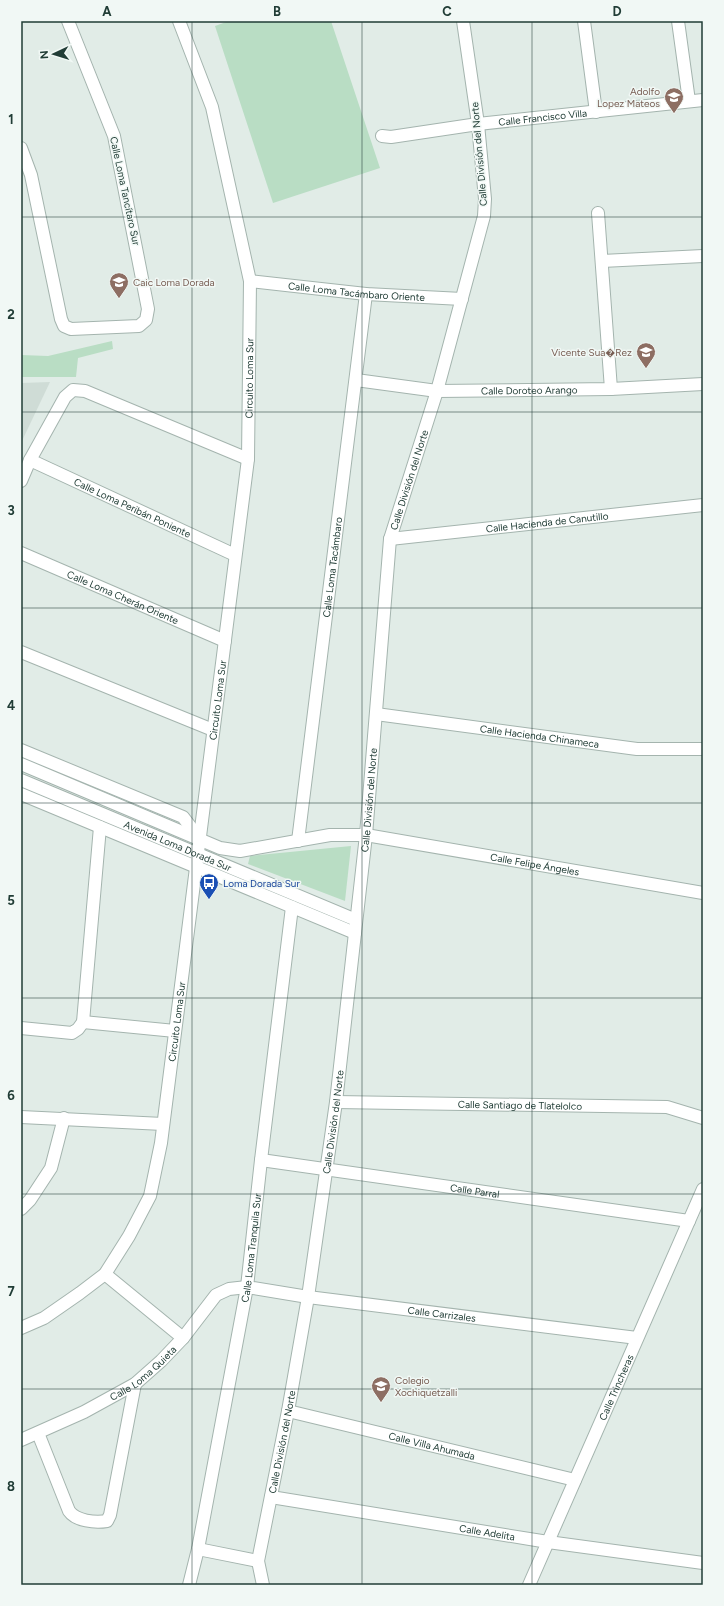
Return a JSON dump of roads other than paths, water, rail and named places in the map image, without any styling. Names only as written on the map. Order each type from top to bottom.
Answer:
[{"type":"street","name":"Calle Loma Tancítaro Sur","points":[[21,148],[31,176],[61,319],[64,326],[71,329],[139,326],[146,320],[148,309],[114,136],[68,21]]},
{"type":"street","name":"Circuito Loma Sur","points":[[21,1328],[44,1318],[104,1274],[129,1236],[150,1196],[163,1124],[248,459],[250,281],[212,107],[179,21]]},
{"type":"street","name":"Calle División del Norte","points":[[263,1585],[258,1561],[288,1411],[308,1298],[336,1102],[366,835],[390,539],[436,391],[484,216],[485,199],[478,124],[463,21]]},
{"type":"street","points":[[584,21],[596,112]]},
{"type":"street","points":[[678,21],[689,101]]},
{"type":"street","name":"Calle Francisco Villa","points":[[382,136],[391,137],[478,124],[703,100]]},
{"type":"street","points":[[598,213],[611,389]]},
{"type":"street","points":[[602,261],[703,256]]},
{"type":"street","name":"Calle Loma Tacámbaro Oriente","points":[[250,281],[366,294],[462,299]]},
{"type":"street","name":"Calle Loma Tacámbaro","points":[[298,841],[366,294]]},
{"type":"street","name":"Calle Doroteo Arango","points":[[356,380],[436,391],[611,389],[703,384]]},
{"type":"street","points":[[21,481],[30,460],[66,397],[73,390],[85,391],[248,459]]},
{"type":"street","name":"Calle Loma Peribán Poniente","points":[[30,460],[235,555]]},
{"type":"street","name":"Calle Hacienda de Canutillo","points":[[390,539],[703,505]]},
{"type":"street","name":"Calle Loma Cherán Oriente","points":[[21,553],[225,641]]},
{"type":"street","points":[[21,652],[213,730]]},
{"type":"street","name":"Calle Hacienda Chinameca","points":[[376,714],[637,749],[703,749]]},
{"type":"street","name":"Avenida Loma Dorada Sur","points":[[21,750],[183,817],[199,839]]},
{"type":"street","name":"Avenida Loma Dorada Sur","points":[[21,764],[220,848],[240,851],[330,835],[366,835]]},
{"type":"street","name":"Avenida Loma Dorada Sur","points":[[21,780],[356,920]]},
{"type":"street","name":"Avenida Loma Dorada Sur","points":[[21,794],[355,933]]},
{"type":"street","points":[[21,1028],[72,1033],[80,1026],[100,827]]},
{"type":"street","name":"Calle Felipe Ángeles","points":[[366,835],[703,893]]},
{"type":"street","name":"Calle Loma Tranquila Sur","points":[[189,1585],[198,1550],[247,1287],[292,907]]},
{"type":"street","points":[[80,1026],[175,1032]]},
{"type":"street","name":"Calle Santiago de Tlatelolco","points":[[336,1102],[667,1107],[703,1118]]},
{"type":"street","points":[[21,1117],[163,1124]]},
{"type":"street","points":[[21,1209],[30,1200],[51,1168],[64,1118]]},
{"type":"street","name":"Calle Parral","points":[[261,1160],[689,1221]]},
{"type":"street","name":"Calle Trincheras","points":[[529,1585],[703,1189]]},
{"type":"street","points":[[104,1274],[183,1338]]},
{"type":"street","name":"Calle Carrizales","points":[[247,1287],[308,1298],[637,1338]]},
{"type":"street","name":"Calle Loma Quieta","points":[[21,1440],[84,1412],[135,1384],[161,1361],[183,1338],[216,1295],[229,1289],[247,1287]]},
{"type":"street","points":[[38,1432],[72,1516],[101,1522],[107,1521],[110,1515],[135,1384]]},
{"type":"street","name":"Calle Villa Ahumada","points":[[288,1411],[575,1480]]},
{"type":"street","name":"Calle Adelita","points":[[271,1497],[548,1542],[703,1563]]},
{"type":"street","points":[[198,1550],[258,1561]]},
{"type":"place","name":"Adolfo Lopez Mateos","points":[[674,114]]},
{"type":"place","name":"Caic Loma Dorada","points":[[119,299]]},
{"type":"place","name":"Vicente Sua�Rez","points":[[646,369]]},
{"type":"place","name":"Loma Dorada Sur","points":[[209,900]]},
{"type":"place","name":"Colegio Xochiquetzalli","points":[[381,1403]]}]
